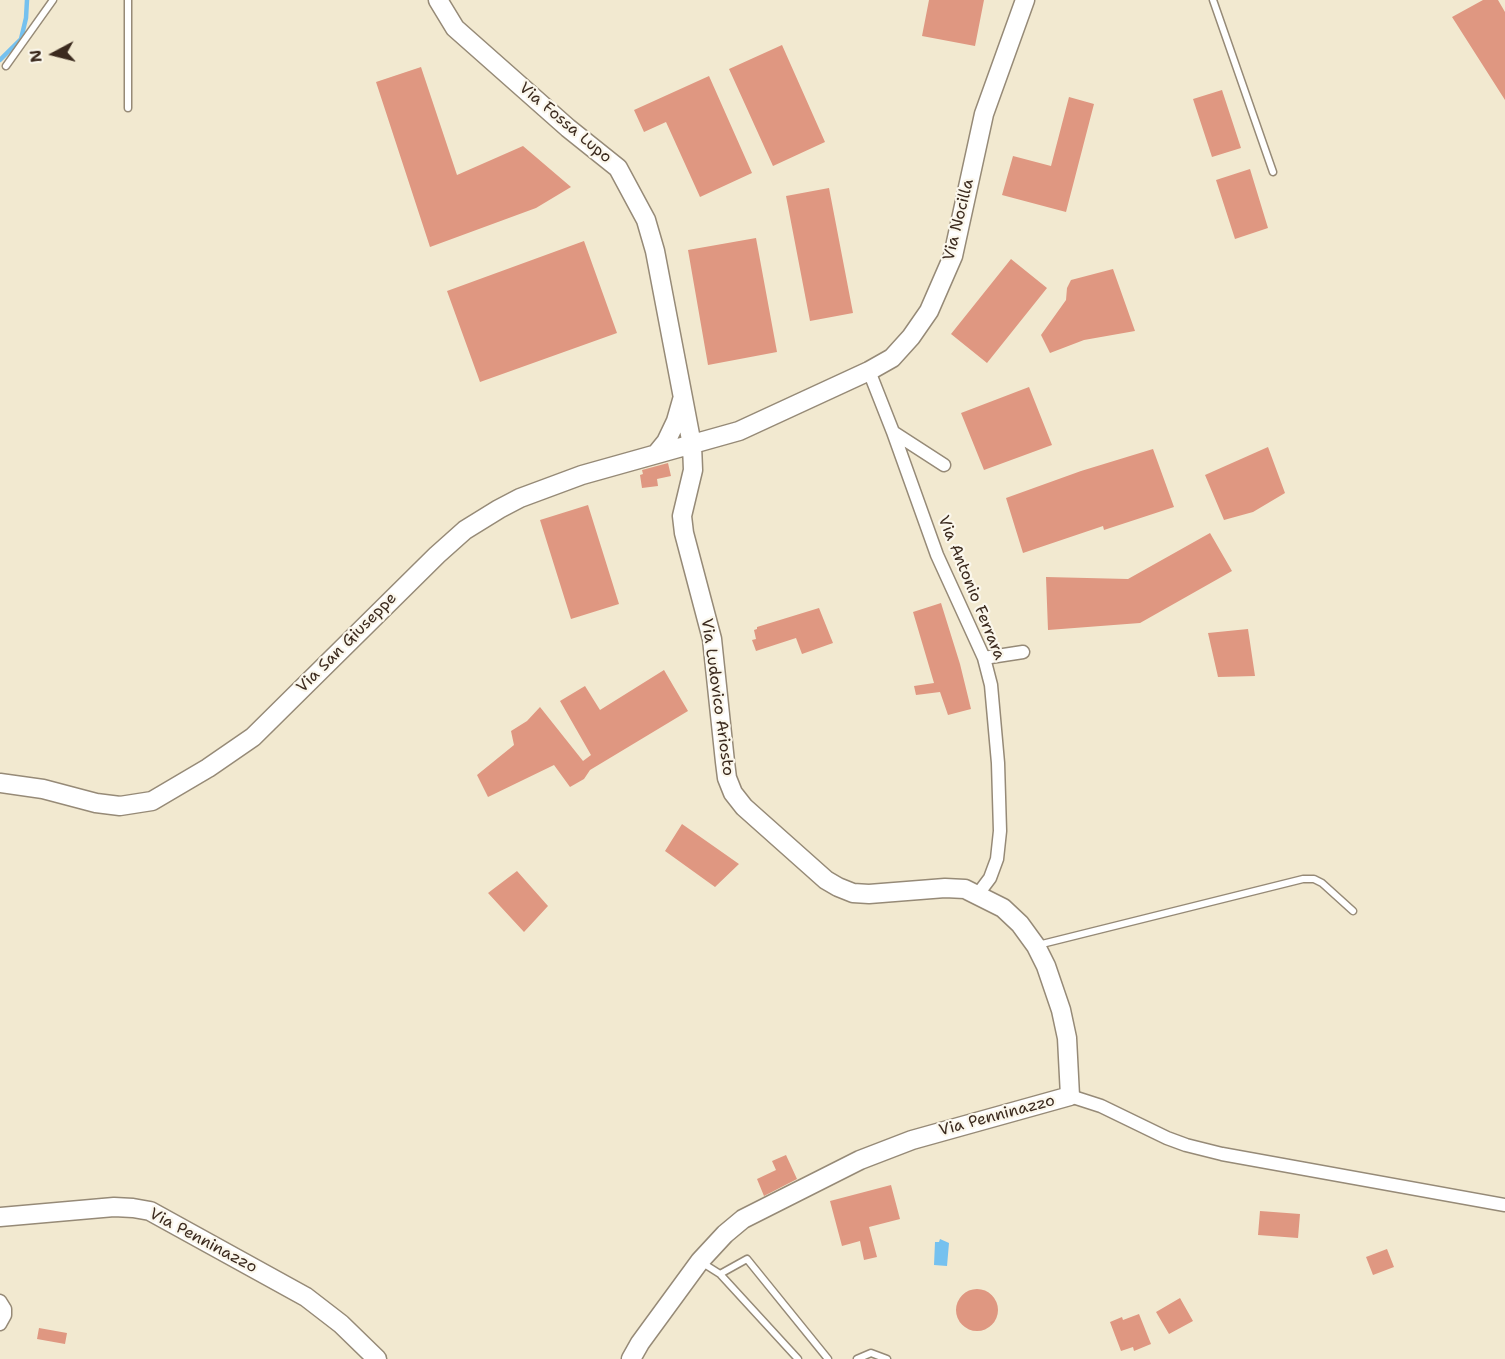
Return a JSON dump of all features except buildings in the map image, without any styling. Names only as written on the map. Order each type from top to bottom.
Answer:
[{"type":"street","name":"Via Fossa Lupo","points":[[438,0],[455,28],[568,128],[618,168],[646,220],[655,251],[692,445]]},
{"type":"street","name":"Via Nocilla","points":[[692,445],[739,431],[869,371],[892,358],[911,337],[929,311],[953,256],[984,114],[1025,0]]},
{"type":"street","name":"Via Antonio Ferrara","points":[[869,371],[937,555],[984,658],[991,685],[997,752],[1000,831],[997,859],[990,878],[978,894]]},
{"type":"street","points":[[657,453],[666,442],[676,421],[684,396]]},
{"type":"street","points":[[893,432],[944,465]]},
{"type":"street","name":"Via San Giuseppe","points":[[0,783],[43,789],[96,803],[120,806],[152,801],[208,768],[253,736],[436,555],[465,531],[520,498],[582,474],[692,445]]},
{"type":"street","name":"Via Ludovico Ariosto","points":[[692,445],[693,470],[682,516],[684,533],[712,639],[727,778],[733,793],[744,807],[826,880],[838,887],[861,894],[945,888],[965,889],[1004,908],[1020,924],[1036,946],[1054,987],[1067,1038],[1070,1096]]},
{"type":"street","points":[[984,658],[1023,652]]},
{"type":"street","name":"Via Penninazzo","points":[[631,1359],[640,1343],[700,1261],[725,1234],[743,1219],[860,1160],[912,1140],[1070,1096],[1101,1106],[1186,1145],[1234,1156],[1505,1205]]},
{"type":"street","name":"Via Penninazzo","points":[[0,1217],[114,1207],[150,1211],[306,1297],[341,1324],[377,1359]]},
{"type":"street","points":[[0,1301],[5,1309],[5,1315],[0,1324]]},
{"type":"lane","points":[[6,66],[53,0]]},
{"type":"lane","points":[[128,0],[128,108]]},
{"type":"lane","points":[[1213,0],[1273,172]]},
{"type":"lane","points":[[1036,946],[1303,879],[1314,879],[1322,883],[1353,911]]},
{"type":"lane","points":[[720,1274],[747,1259],[828,1359]]},
{"type":"lane","points":[[700,1261],[720,1274],[798,1359]]},
{"type":"lane","points":[[857,1359],[871,1353],[887,1359]]},
{"type":"water","points":[[940,1239],[949,1243],[947,1266],[934,1265],[935,1242],[939,1242]]},
{"type":"waterway","points":[[0,60],[21,39],[27,0]]}]
